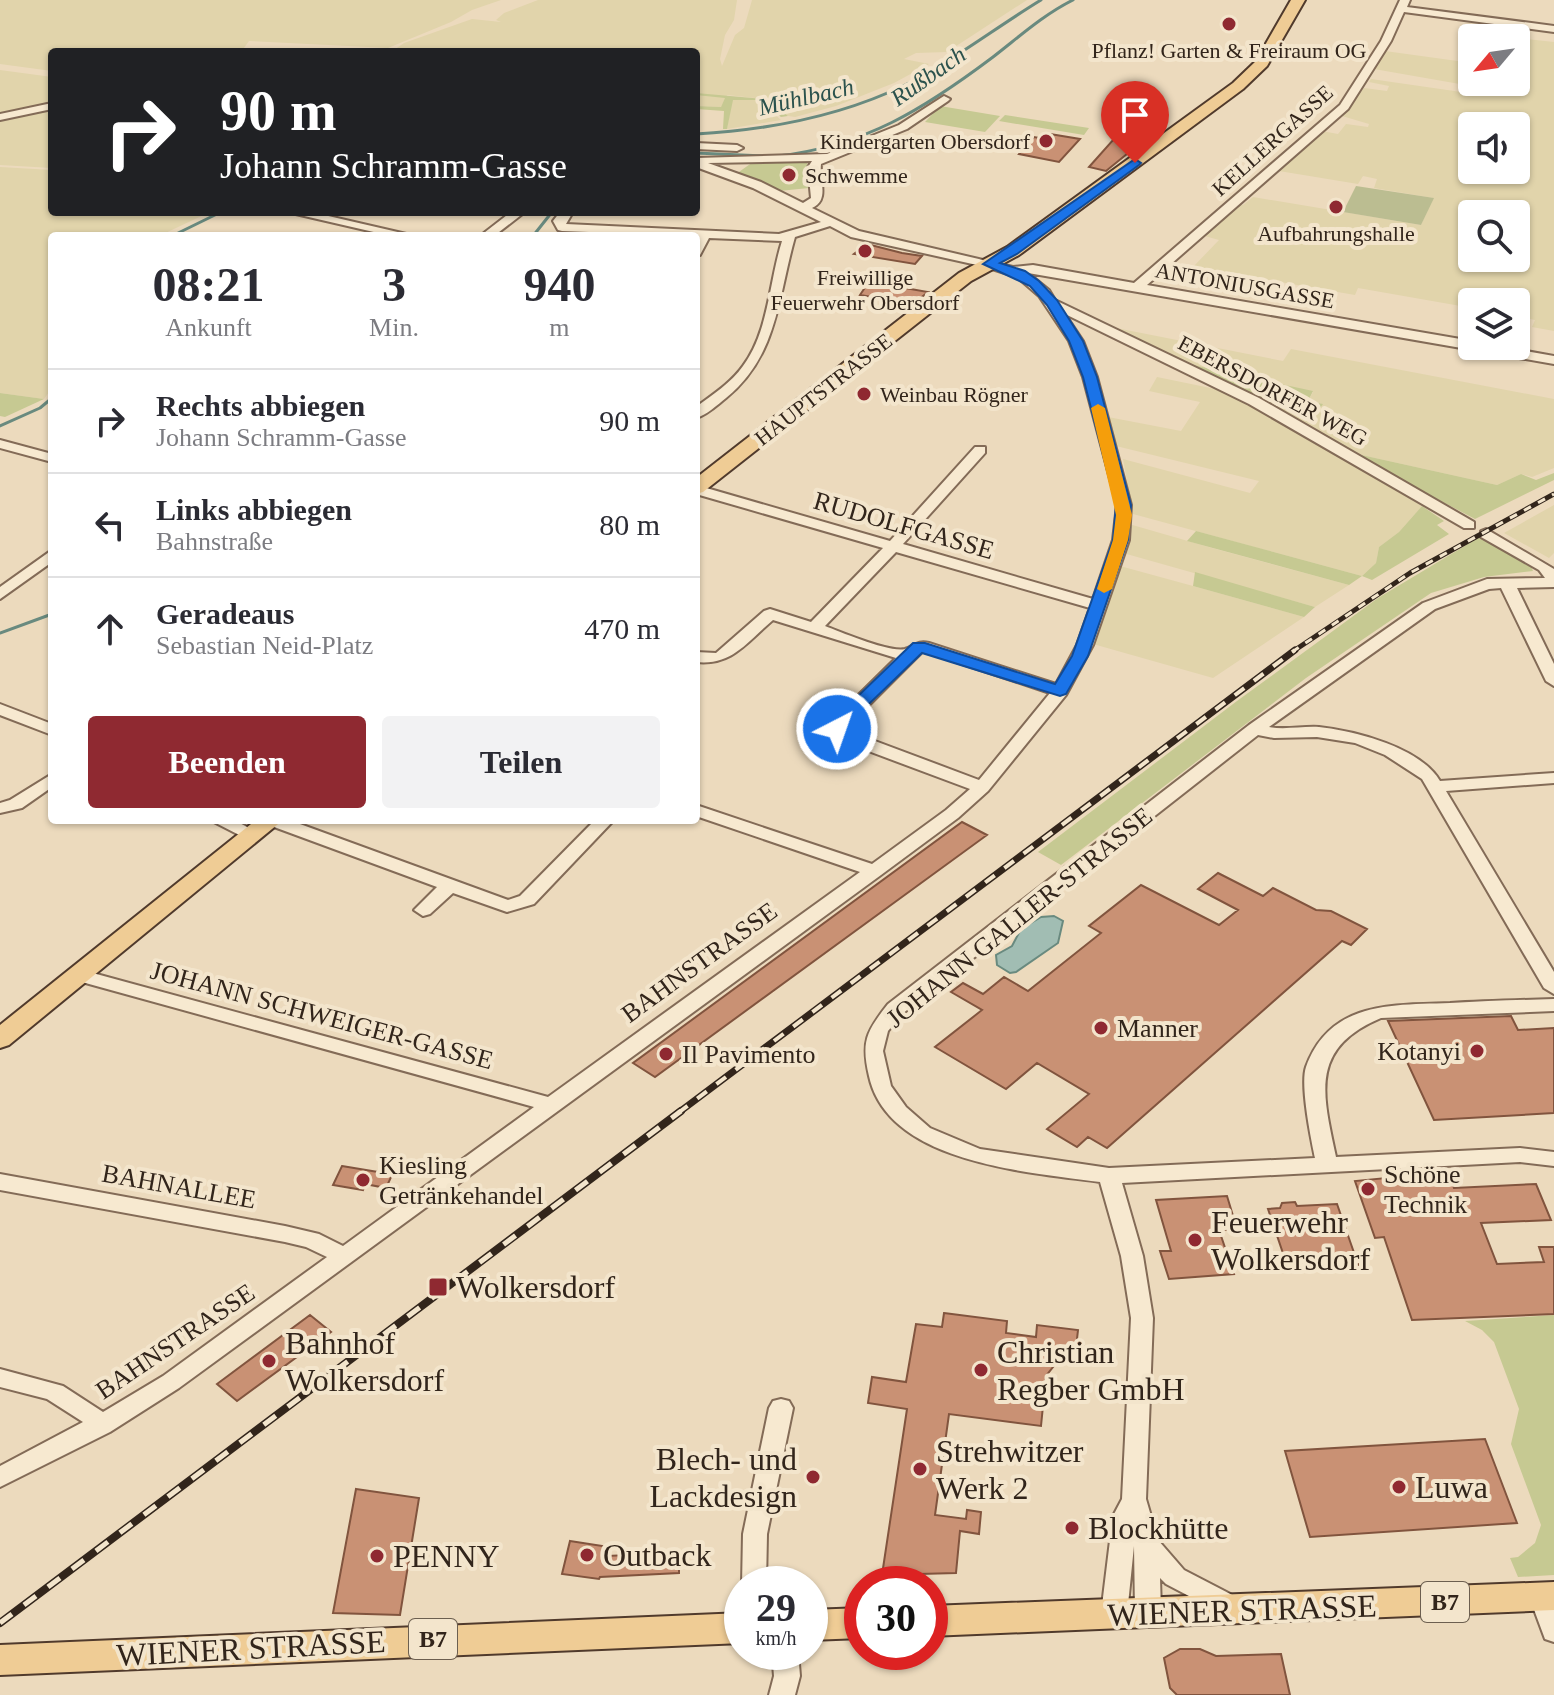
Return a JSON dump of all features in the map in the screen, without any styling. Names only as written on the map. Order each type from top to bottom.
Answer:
[{"type":"main road","name":"HAUPTSTRASSE","points":[[700,485],[965,277],[999,264],[1250,76],[1262,63],[1298,0]]},
{"type":"main road","points":[[0,1039],[265,825]]},
{"type":"main road","name":"WIENER STRASSE","points":[[948,1620],[1362,1606],[1548,1596]]},
{"type":"main road","name":"WIENER STRASSE","points":[[4,1660],[724,1629]]},
{"type":"street","points":[[1404,4],[1554,29]]},
{"type":"street","name":"KELLERGASSE","points":[[1137,287],[1344,107],[1404,4]]},
{"type":"street","points":[[802,208],[817,198],[814,167],[826,157],[903,127],[944,99]]},
{"type":"street","points":[[0,117],[48,107]]},
{"type":"street","points":[[700,146],[762,150],[809,148]]},
{"type":"street","points":[[700,161],[826,157]]},
{"type":"street","name":"ANTONIUSGASSE","points":[[700,163],[757,185],[829,223],[888,243],[1458,343]]},
{"type":"street","points":[[312,216],[390,232]]},
{"type":"street","points":[[492,232],[514,216]]},
{"type":"street","points":[[563,216],[559,221],[562,227],[682,232]]},
{"type":"street","points":[[700,233],[789,237],[829,223]]},
{"type":"street","points":[[700,244],[706,233]]},
{"type":"street","points":[[700,411],[732,385],[754,359],[772,312],[789,237]]},
{"type":"street","points":[[999,264],[1028,278],[1048,298],[1060,274]]},
{"type":"street","name":"EBERSDORFER WEG","points":[[1048,298],[1254,401],[1469,525]]},
{"type":"street","name":"BAHNSTRASSE","points":[[0,1477],[102,1425],[171,1382],[875,871],[952,814],[982,787],[1060,691],[1085,645],[1121,540],[1124,505],[1090,377],[1076,341],[1048,298]]},
{"type":"street","name":"ANTONIUSGASSE","points":[[1530,356],[1554,360]]},
{"type":"street","points":[[0,444],[48,457]]},
{"type":"street","points":[[814,628],[980,450]]},
{"type":"street","name":"RUDOLFGASSE","points":[[700,489],[1099,606]]},
{"type":"street","points":[[1486,534],[1544,567],[1554,580]]},
{"type":"street","points":[[0,594],[48,558]]},
{"type":"street","name":"JOHANN GALLER-STRASSE","points":[[1554,580],[1506,582],[1472,588],[1429,606],[1255,729],[895,1009],[876,1037],[873,1051],[881,1087],[899,1112],[923,1133],[977,1156],[1109,1176],[1520,1155],[1554,1159]]},
{"type":"street","points":[[1506,582],[1554,681]]},
{"type":"street","points":[[700,657],[722,656],[770,614],[888,652],[909,654]]},
{"type":"street","points":[[982,787],[845,736],[837,729],[838,725],[909,654],[923,646],[1060,691]]},
{"type":"street","points":[[0,709],[48,728]]},
{"type":"street","points":[[1255,729],[1274,733],[1329,733],[1376,744],[1417,767],[1437,786],[1554,988]]},
{"type":"street","points":[[1437,786],[1554,778]]},
{"type":"street","points":[[0,808],[16,804],[48,782]]},
{"type":"street","points":[[700,811],[875,871]]},
{"type":"street","points":[[265,825],[499,905],[515,906],[527,900],[601,824]]},
{"type":"street","points":[[423,910],[449,886]]},
{"type":"street","name":"JOHANN SCHWEIGER-GASSE","points":[[78,975],[551,1105]]},
{"type":"street","points":[[1327,1166],[1319,1128],[1315,1070],[1330,1041],[1352,1023],[1379,1012],[1554,1005]]},
{"type":"street","points":[[1109,1176],[1143,1312],[1134,1499],[1143,1521],[1147,1545],[1148,1611]]},
{"type":"street","name":"BAHNALLEE","points":[[0,1182],[285,1234],[311,1240],[344,1256]]},
{"type":"street","points":[[0,1378],[53,1390],[80,1406],[102,1425]]},
{"type":"street","points":[[754,1566],[755,1534],[781,1408]]},
{"type":"street","points":[[1114,1614],[1125,1516],[1134,1499]]},
{"type":"street","points":[[1147,1545],[1175,1577],[1235,1609]]},
{"type":"street","points":[[1548,1596],[1554,1631]]},
{"type":"street","points":[[782,1695],[786,1670]]},
{"type":"shaded area","points":[[0,0],[501,0],[388,48],[249,41],[244,48],[48,48],[48,70],[0,64]]},
{"type":"shaded area","points":[[538,0],[737,0],[734,20],[725,35],[720,59],[722,66],[735,35],[744,28],[752,0],[1027,0],[947,52],[916,53],[904,59],[929,64],[894,83],[836,106],[795,117],[788,116],[765,99],[727,95],[721,107],[700,106],[700,48],[397,48],[472,19],[501,22],[496,20],[504,13]]},
{"type":"shaded area","points":[[1530,39],[1554,42],[1554,331],[1532,327],[1535,320],[1530,319],[1530,288],[1458,288],[1458,306],[1358,288],[1355,295],[1193,267],[1219,240],[1201,235],[1236,204],[1243,205],[1253,197],[1421,225],[1433,198],[1374,188],[1377,179],[1363,176],[1358,184],[1279,171],[1322,131],[1338,134],[1346,124],[1368,127],[1369,124],[1342,116],[1364,88],[1387,91],[1389,86],[1369,82],[1371,79],[1458,92],[1458,96],[1530,96]]},
{"type":"shaded area","points":[[1385,51],[1458,61],[1458,84],[1374,69]]},
{"type":"shaded area","points":[[0,70],[48,76],[48,105],[0,115]]},
{"type":"shaded area","points":[[732,100],[759,100],[781,120],[727,129]]},
{"type":"shaded area","points":[[48,110],[48,168],[0,165],[0,120]]},
{"type":"shaded area","points":[[0,167],[48,170],[48,216],[202,216],[168,232],[48,232],[48,394],[44,399],[0,393]]},
{"type":"shaded area","points":[[1111,327],[1283,361],[1291,349],[1554,399],[1554,468],[1532,477],[1521,474],[1497,485],[1348,452],[1250,395],[1318,411],[1322,404],[1308,401],[1313,392],[1184,363]]},
{"type":"shaded area","points":[[1157,377],[1230,392],[1422,506],[1399,532],[1379,547],[1376,563],[1362,576],[1133,514],[1123,459],[1250,493],[1259,481],[1116,446],[1108,417],[1181,431],[1200,402],[1149,391]]},
{"type":"shaded area","points":[[1554,505],[1554,553],[1549,558],[1504,533]]},
{"type":"shaded area","points":[[1129,524],[1349,585],[1315,607],[1123,553]]},
{"type":"shaded area","points":[[1120,566],[1304,617],[1213,678],[1093,644]]},
{"type":"green space","points":[[700,93],[765,99],[788,116],[781,117],[759,100],[733,100],[727,129],[723,129],[724,111],[700,109],[700,106],[721,107],[725,98]]},
{"type":"green space","points":[[940,106],[1000,116],[985,132],[925,122]]},
{"type":"green space","points":[[1005,115],[1089,128],[1084,135],[999,121]]},
{"type":"green space","name":"Schwemme","points":[[807,160],[809,188],[779,191],[736,174],[753,162]]},
{"type":"green space","points":[[1356,186],[1434,198],[1421,225],[1343,212]]},
{"type":"green space","points":[[1184,363],[1313,391],[1308,401],[1323,404],[1318,411],[1250,395]]},
{"type":"green space","points":[[0,393],[44,399],[5,417],[0,416]]},
{"type":"green space","points":[[1348,452],[1497,485],[1521,474],[1536,480],[1554,473],[1554,480],[1475,519]]},
{"type":"green space","points":[[1422,506],[1444,521],[1437,525],[1449,534],[1372,580],[1362,576],[1376,563],[1379,547],[1399,532]]},
{"type":"green space","points":[[1196,531],[1362,576],[1349,585],[1187,541]]},
{"type":"green space","points":[[1483,535],[1530,564],[1533,571],[1484,577],[1431,593],[1306,678],[1061,865],[1038,852],[1378,598]]},
{"type":"green space","points":[[1195,572],[1315,607],[1304,617],[1193,586]]},
{"type":"green space","points":[[1554,1315],[1554,1575],[1518,1577],[1510,1558],[1518,1557],[1535,1543],[1541,1525],[1511,1444],[1519,1409],[1494,1342],[1482,1330],[1465,1321]]},
{"type":"water","points":[[1054,916],[1063,921],[1058,943],[1016,972],[1010,973],[997,965],[996,955],[1012,946],[1021,929],[1041,917]]},
{"type":"building","points":[[1050,134],[1080,139],[1059,162],[1019,154],[1034,137],[1045,139]]},
{"type":"building","points":[[1113,140],[1138,145],[1106,171],[1089,167]]},
{"type":"building","points":[[867,244],[922,256],[915,264],[854,254]]},
{"type":"building","points":[[868,283],[928,292],[913,304],[860,295]]},
{"type":"building","points":[[962,822],[987,835],[655,1077],[633,1063]]},
{"type":"building","name":"Manner","points":[[1218,873],[1263,896],[1273,888],[1316,910],[1331,911],[1367,929],[1351,945],[1342,941],[1107,1148],[1088,1137],[1077,1147],[1047,1129],[1089,1094],[1037,1063],[1006,1089],[935,1047],[982,1010],[951,992],[963,983],[983,994],[1004,977],[1028,991],[1101,933],[1089,926],[1141,885],[1219,925],[1238,910],[1198,889]]},
{"type":"building","name":"Kotanyi","points":[[1511,1016],[1518,1030],[1554,1028],[1554,1113],[1434,1120],[1388,1021]]},
{"type":"building","name":"Kiesling Getränkehandel","points":[[342,1166],[392,1175],[386,1188],[365,1184],[363,1190],[333,1185]]},
{"type":"building","points":[[1448,1172],[1454,1188],[1536,1184],[1551,1220],[1481,1223],[1497,1264],[1544,1262],[1539,1247],[1554,1247],[1554,1314],[1412,1320],[1384,1237],[1375,1238],[1355,1181]]},
{"type":"building","name":"Feuerwehr Wolkersdorf","points":[[1227,1196],[1237,1229],[1219,1230],[1234,1274],[1169,1279],[1160,1251],[1171,1251],[1156,1200]]},
{"type":"building","points":[[1295,1202],[1297,1206],[1337,1204],[1359,1267],[1289,1271],[1268,1209]]},
{"type":"building","name":"Christian Regber GmbH","points":[[944,1313],[1007,1321],[1006,1333],[1036,1337],[1037,1325],[1078,1330],[1077,1339],[1087,1349],[1076,1354],[1075,1360],[1061,1357],[1046,1376],[1041,1426],[949,1414],[935,1515],[966,1519],[967,1510],[981,1512],[979,1534],[960,1531],[956,1573],[948,1573],[948,1566],[883,1566],[907,1409],[868,1403],[872,1377],[906,1382],[916,1324],[942,1327]]},
{"type":"building","name":"Bahnhof Wolkersdorf","points":[[310,1315],[331,1332],[237,1401],[217,1384]]},
{"type":"building","name":"Luwa","points":[[1485,1439],[1517,1523],[1310,1537],[1285,1451]]},
{"type":"building","name":"PENNY","points":[[356,1489],[419,1498],[400,1615],[333,1613]]},
{"type":"building","points":[[570,1541],[609,1547],[606,1556],[679,1553],[679,1573],[599,1579],[562,1574]]},
{"type":"building","points":[[1180,1649],[1200,1649],[1216,1656],[1281,1654],[1290,1695],[1177,1695],[1170,1688],[1164,1658]]},
{"type":"waterway","name":"Mühlbach","points":[[700,134],[776,125],[855,106],[940,66],[1041,0]]},
{"type":"waterway","name":"Rußbach","points":[[778,156],[839,144],[918,109],[1041,19],[1073,0]]},
{"type":"waterway","name":"Rußbach","points":[[700,153],[766,156]]},
{"type":"waterway","name":"Mühlbach","points":[[180,232],[213,216]]},
{"type":"waterway","name":"Rußbach","points":[[536,232],[549,216]]},
{"type":"waterway","name":"Mühlbach","points":[[0,426],[48,401]]},
{"type":"waterway","name":"Rußbach","points":[[0,633],[48,615]]},
{"type":"railway","points":[[1292,652],[1410,573],[1554,494]]},
{"type":"railway","points":[[678,1113],[1295,650]]},
{"type":"railway","points":[[0,1623],[681,1111]]},
{"type":"slow traffic","points":[[1098,408],[1124,505],[1121,540],[1104,589]]},
{"type":"place","name":"Pflanz! Garten & Freiraum OG","points":[[1229,24]]},
{"type":"place","name":"Kindergarten Obersdorf","points":[[1046,141]]},
{"type":"place","name":"Schwemme","points":[[789,175]]},
{"type":"place","name":"Aufbahrungshalle","points":[[1336,207]]},
{"type":"place","name":"Freiwillige Feuerwehr Obersdorf","points":[[865,251]]},
{"type":"place","name":"Weinbau Rögner","points":[[864,394]]},
{"type":"place","name":"Manner","points":[[1101,1028]]},
{"type":"place","name":"Kotanyi","points":[[1477,1051]]},
{"type":"place","name":"Il Pavimento","points":[[666,1054]]},
{"type":"place","name":"Kiesling Getränkehandel","points":[[363,1180]]},
{"type":"place","name":"Schöne Technik","points":[[1368,1189]]},
{"type":"place","name":"Feuerwehr Wolkersdorf","points":[[1195,1240]]},
{"type":"place","name":"Wolkersdorf","points":[[438,1287]]},
{"type":"place","name":"Bahnhof Wolkersdorf","points":[[269,1361]]},
{"type":"place","name":"Christian Regber GmbH","points":[[981,1370]]},
{"type":"place","name":"Strehwitzer Werk 2","points":[[920,1469]]},
{"type":"place","name":"Blech- und Lackdesign","points":[[813,1477]]},
{"type":"place","name":"Luwa","points":[[1399,1487]]},
{"type":"place","name":"Blockhütte","points":[[1072,1528]]},
{"type":"place","name":"Outback","points":[[587,1555]]},
{"type":"place","name":"PENNY","points":[[377,1556]]},
{"type":"route","points":[[837,729],[919,646],[1060,691],[1080,656],[1121,540],[1124,505],[1090,377],[1076,341],[1035,283],[1021,274],[989,264],[1008,255],[1135,163]]}]
